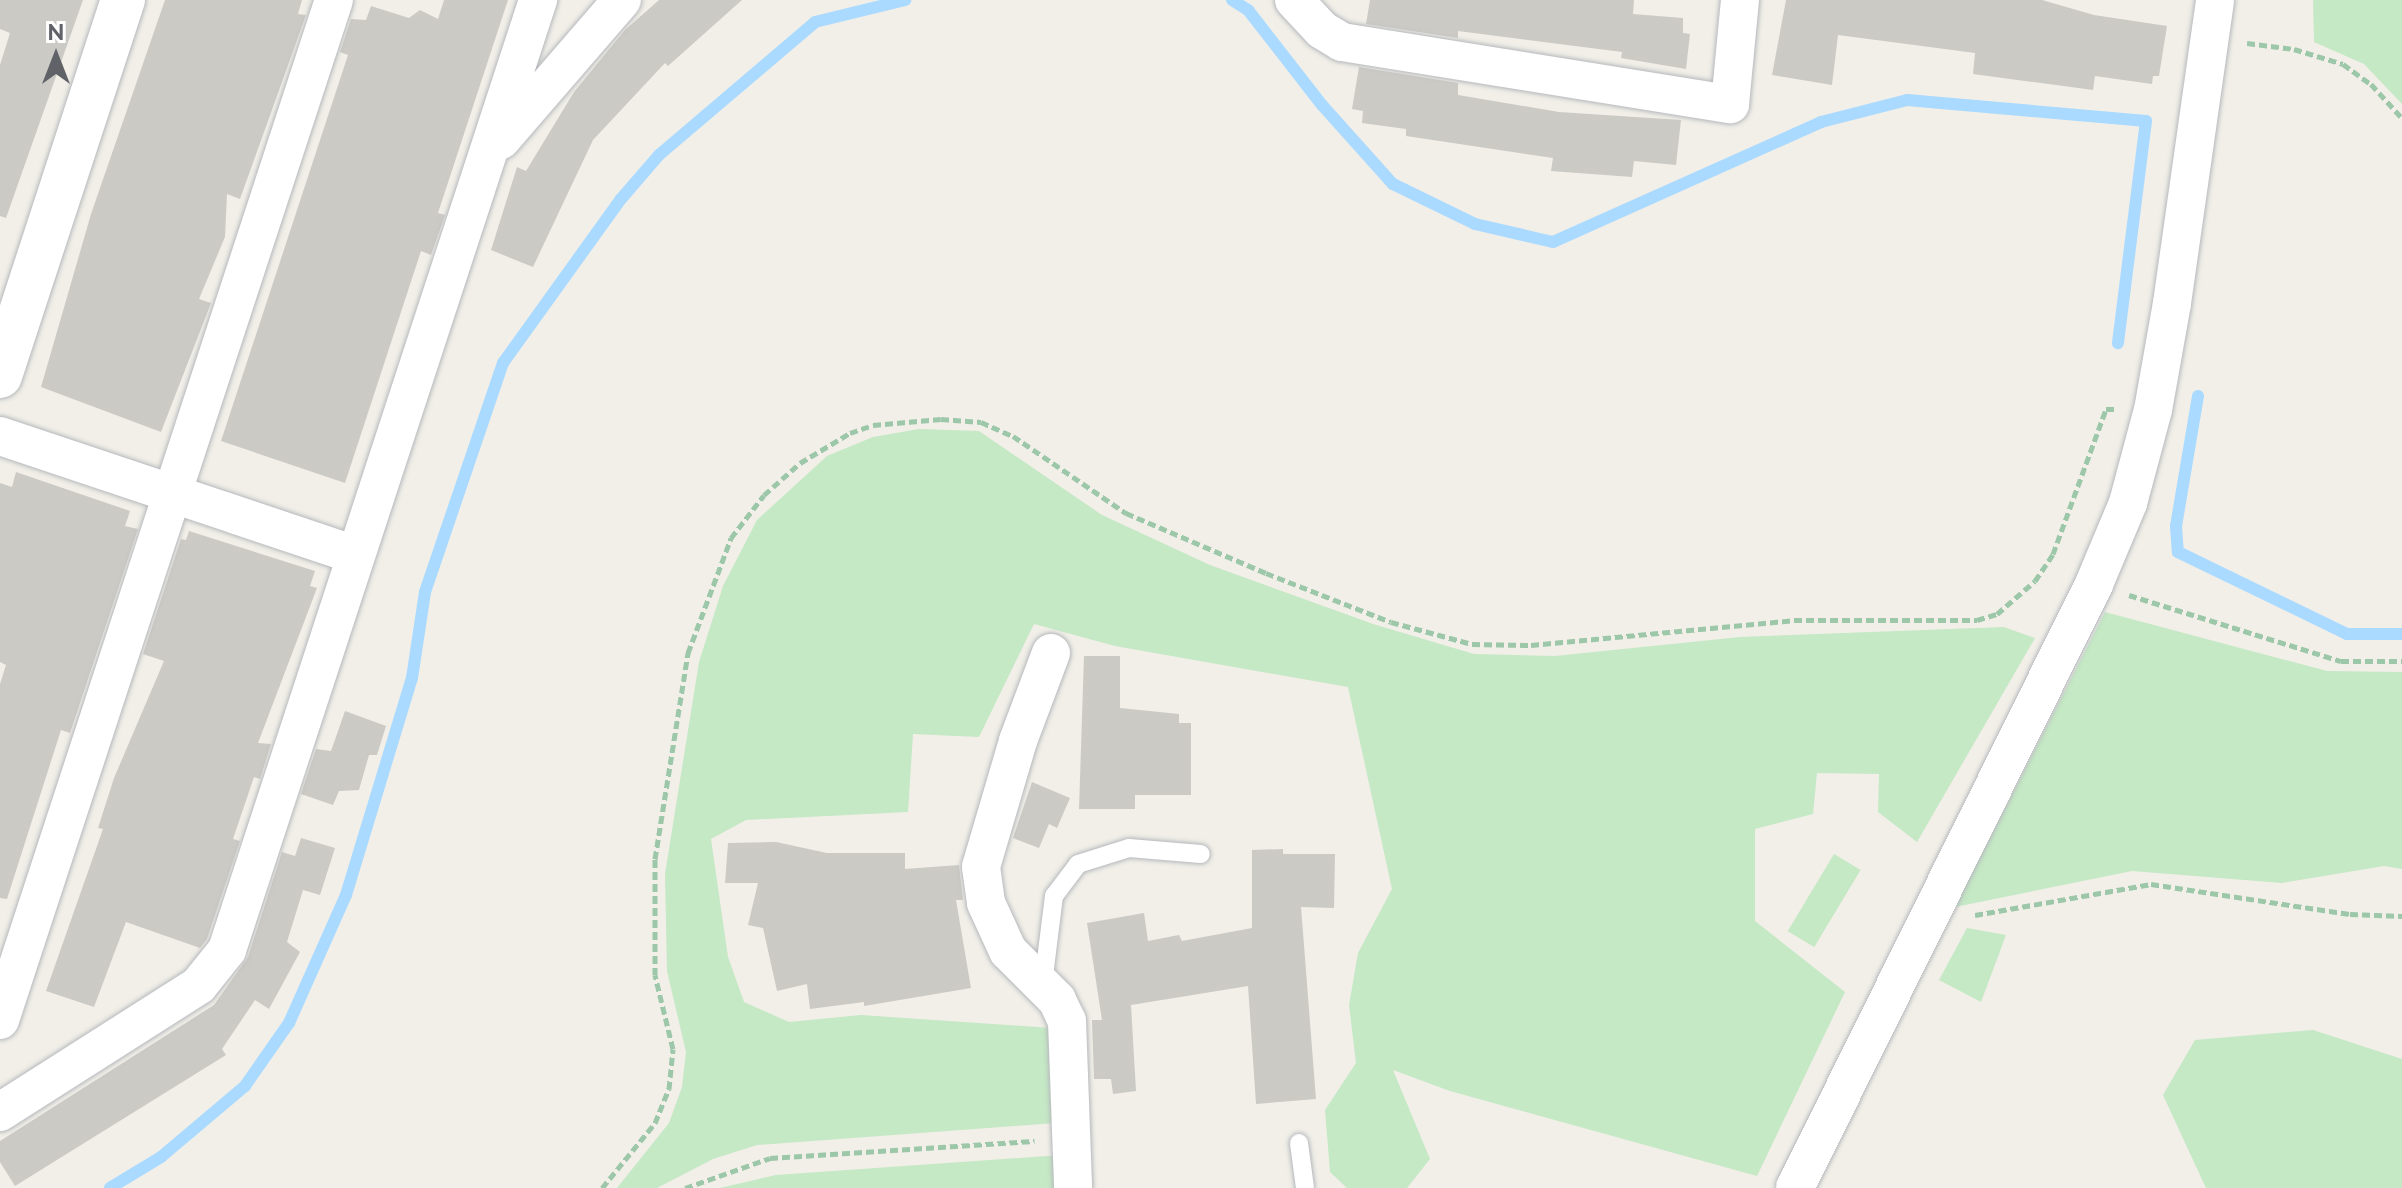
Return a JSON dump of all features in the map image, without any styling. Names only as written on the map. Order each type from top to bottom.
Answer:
[{"type":"street","points":[[0,376],[123,0]]},
{"type":"street","points":[[0,1020],[175,494],[334,0]]},
{"type":"street","points":[[0,1112],[199,985],[220,964],[235,932],[355,555],[538,0]]},
{"type":"street","points":[[483,165],[547,81],[622,0]]},
{"type":"street","points":[[1294,0],[1342,42],[1730,104],[1740,0]]},
{"type":"street","points":[[1795,1188],[2094,584],[2128,503],[2153,410],[2214,9]]},
{"type":"street","points":[[0,436],[355,555]]},
{"type":"street","points":[[1051,653],[1013,755],[981,867],[986,903],[1008,951],[1043,984],[1067,1021],[1073,1188]]},
{"type":"lane","points":[[1043,984],[1054,896],[1078,864],[1129,848],[1201,854]]},
{"type":"lane","points":[[1299,1143],[1305,1188]]},
{"type":"path","points":[[2214,9],[2294,49],[2343,64],[2371,84],[2402,118]]},
{"type":"path","points":[[602,1188],[655,1123],[669,1089],[673,1049],[655,975],[655,859],[688,653],[731,538],[764,495],[800,463],[850,433],[873,425],[941,419],[981,422],[1013,436],[1126,513],[1266,573],[1391,622],[1472,644],[1531,645],[1794,620],[1964,620],[1997,614],[2035,581],[2053,554],[2106,409],[2153,410]]},
{"type":"path","points":[[2094,584],[2341,661],[2402,661]]},
{"type":"path","points":[[1930,919],[2151,884],[2350,914],[2402,916]]},
{"type":"path","points":[[685,1188],[770,1158],[1072,1139]]},
{"type":"green space","points":[[2313,0],[2402,0],[2402,104],[2364,64],[2314,42]]},
{"type":"green space","points":[[919,429],[979,431],[1102,515],[1210,565],[1373,624],[1474,654],[1555,656],[1740,637],[2004,627],[2035,638],[1917,842],[1878,812],[1879,774],[1817,773],[1813,814],[1755,829],[1755,921],[1845,992],[1757,1176],[1450,1091],[1393,1070],[1430,1159],[1407,1188],[1347,1188],[1330,1172],[1325,1110],[1356,1063],[1349,1005],[1358,953],[1392,889],[1348,687],[1115,646],[1034,624],[979,737],[913,734],[908,812],[746,820],[711,839],[728,957],[744,1002],[789,1022],[861,1015],[1051,1028],[1055,1123],[757,1145],[713,1159],[657,1188],[617,1188],[669,1123],[682,1087],[686,1052],[667,971],[665,874],[699,662],[723,586],[757,520],[827,456],[873,437]]},
{"type":"green space","points":[[2105,612],[2327,671],[2402,672],[2402,869],[2384,866],[2282,883],[2132,871],[1955,907]]},
{"type":"green space","points":[[1834,854],[1861,870],[1814,947],[1788,931]]},
{"type":"green space","points":[[1967,928],[2006,935],[1981,1002],[1939,980]]},
{"type":"green space","points":[[2313,1030],[2402,1059],[2402,1188],[2206,1188],[2163,1095],[2195,1040]]},
{"type":"green space","points":[[1061,1155],[1059,1188],[720,1188],[776,1175]]},
{"type":"building","points":[[0,0],[83,0],[6,218],[0,216],[0,65],[10,33],[0,29]]},
{"type":"building","points":[[165,0],[302,0],[298,14],[306,15],[240,199],[227,194],[225,237],[199,299],[211,303],[161,432],[41,387],[91,214]]},
{"type":"building","points":[[444,0],[508,0],[438,213],[445,215],[431,255],[421,251],[345,483],[221,441],[348,55],[340,52],[351,19],[366,20],[371,6],[409,18],[420,10],[438,19]]},
{"type":"building","points":[[659,0],[742,0],[668,66],[665,63],[593,140],[533,267],[491,250],[517,167],[526,171],[574,92],[625,30]]},
{"type":"building","points":[[1370,0],[1634,0],[1633,14],[1683,18],[1683,33],[1690,34],[1686,69],[1621,58],[1622,52],[1458,31],[1458,38],[1366,24]]},
{"type":"building","points":[[1786,0],[2042,0],[2094,15],[2167,26],[2159,76],[2153,76],[2152,84],[2095,76],[2093,90],[1973,74],[1975,53],[1838,35],[1832,85],[1772,75]]},
{"type":"building","points":[[1359,67],[1458,83],[1458,95],[1559,112],[1681,120],[1676,165],[1634,161],[1632,177],[1551,171],[1553,158],[1406,136],[1406,129],[1362,123],[1363,111],[1352,109]]},
{"type":"building","points":[[16,472],[130,511],[125,526],[138,529],[70,733],[61,730],[7,899],[0,898],[0,684],[6,665],[0,662],[0,483],[12,487]]},
{"type":"building","points":[[189,531],[315,571],[310,586],[317,588],[258,743],[271,744],[260,779],[254,777],[233,839],[240,841],[207,939],[200,948],[126,922],[94,1007],[46,991],[103,829],[98,828],[114,778],[164,661],[143,654],[181,539],[186,540]]},
{"type":"building","points":[[1084,656],[1120,656],[1120,708],[1179,714],[1179,723],[1191,723],[1191,795],[1135,795],[1135,809],[1079,809]]},
{"type":"building","points":[[345,711],[386,726],[377,755],[369,755],[359,790],[339,791],[333,805],[301,794],[316,749],[331,751]]},
{"type":"building","points":[[1032,782],[1070,798],[1057,828],[1049,824],[1039,848],[1013,838]]},
{"type":"building","points":[[301,838],[335,848],[320,895],[303,890],[287,942],[300,952],[269,1009],[255,1000],[222,1049],[226,1055],[15,1186],[0,1162],[0,1141],[214,1005],[248,957],[282,852],[295,856]]},
{"type":"building","points":[[776,842],[827,853],[905,853],[905,869],[959,865],[963,900],[956,900],[971,988],[864,1006],[864,1002],[810,1009],[807,984],[777,991],[763,928],[748,925],[758,883],[725,883],[728,843]]},
{"type":"building","points":[[1283,849],[1283,854],[1335,854],[1334,908],[1301,907],[1316,1099],[1256,1104],[1248,986],[1131,1005],[1136,1091],[1113,1094],[1111,1079],[1094,1079],[1092,1020],[1102,1020],[1087,923],[1144,913],[1148,941],[1179,935],[1182,941],[1252,928],[1252,850]]},
{"type":"waterway","points":[[110,1188],[161,1157],[245,1086],[289,1023],[346,895],[412,678],[425,592],[503,363],[621,199],[659,155],[815,22],[905,0]]},
{"type":"waterway","points":[[1232,0],[1248,10],[1322,105],[1393,184],[1475,224],[1553,242],[1821,122],[1907,100],[2146,121],[2118,343]]},
{"type":"waterway","points":[[2198,396],[2176,526],[2178,552],[2347,634],[2402,634]]}]
